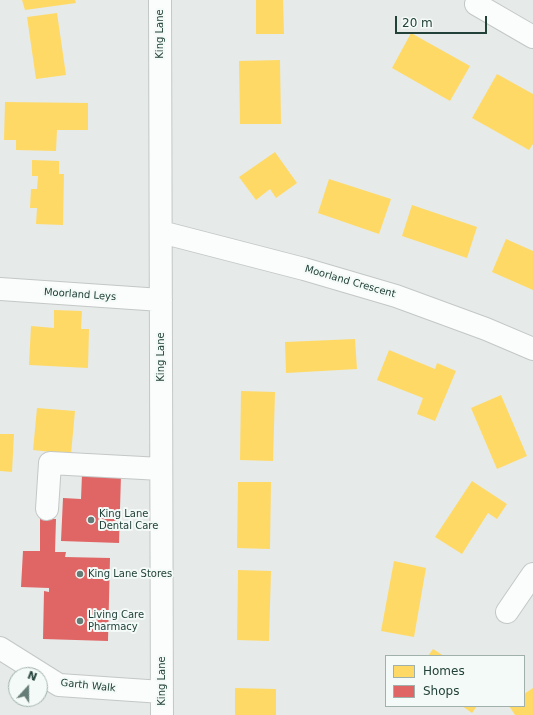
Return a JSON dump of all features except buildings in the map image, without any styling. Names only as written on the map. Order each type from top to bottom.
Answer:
[{"type":"street","name":"King Lane","points":[[160,0],[162,715]]},
{"type":"street","points":[[476,4],[533,37]]},
{"type":"street","name":"Moorland Crescent","points":[[161,232],[304,269],[396,296],[486,329],[533,349]]},
{"type":"street","name":"Moorland Leys","points":[[0,289],[160,300]]},
{"type":"street","points":[[48,509],[50,463],[161,469]]},
{"type":"street","points":[[507,612],[533,574]]},
{"type":"street","name":"Garth Walk","points":[[0,648],[59,685],[162,692]]},
{"type":"place","name":"King Lane Dental Care","points":[[91,520]]},
{"type":"place","name":"King Lane Stores","points":[[80,574]]},
{"type":"place","name":"Living Care Pharmacy","points":[[80,621]]}]
